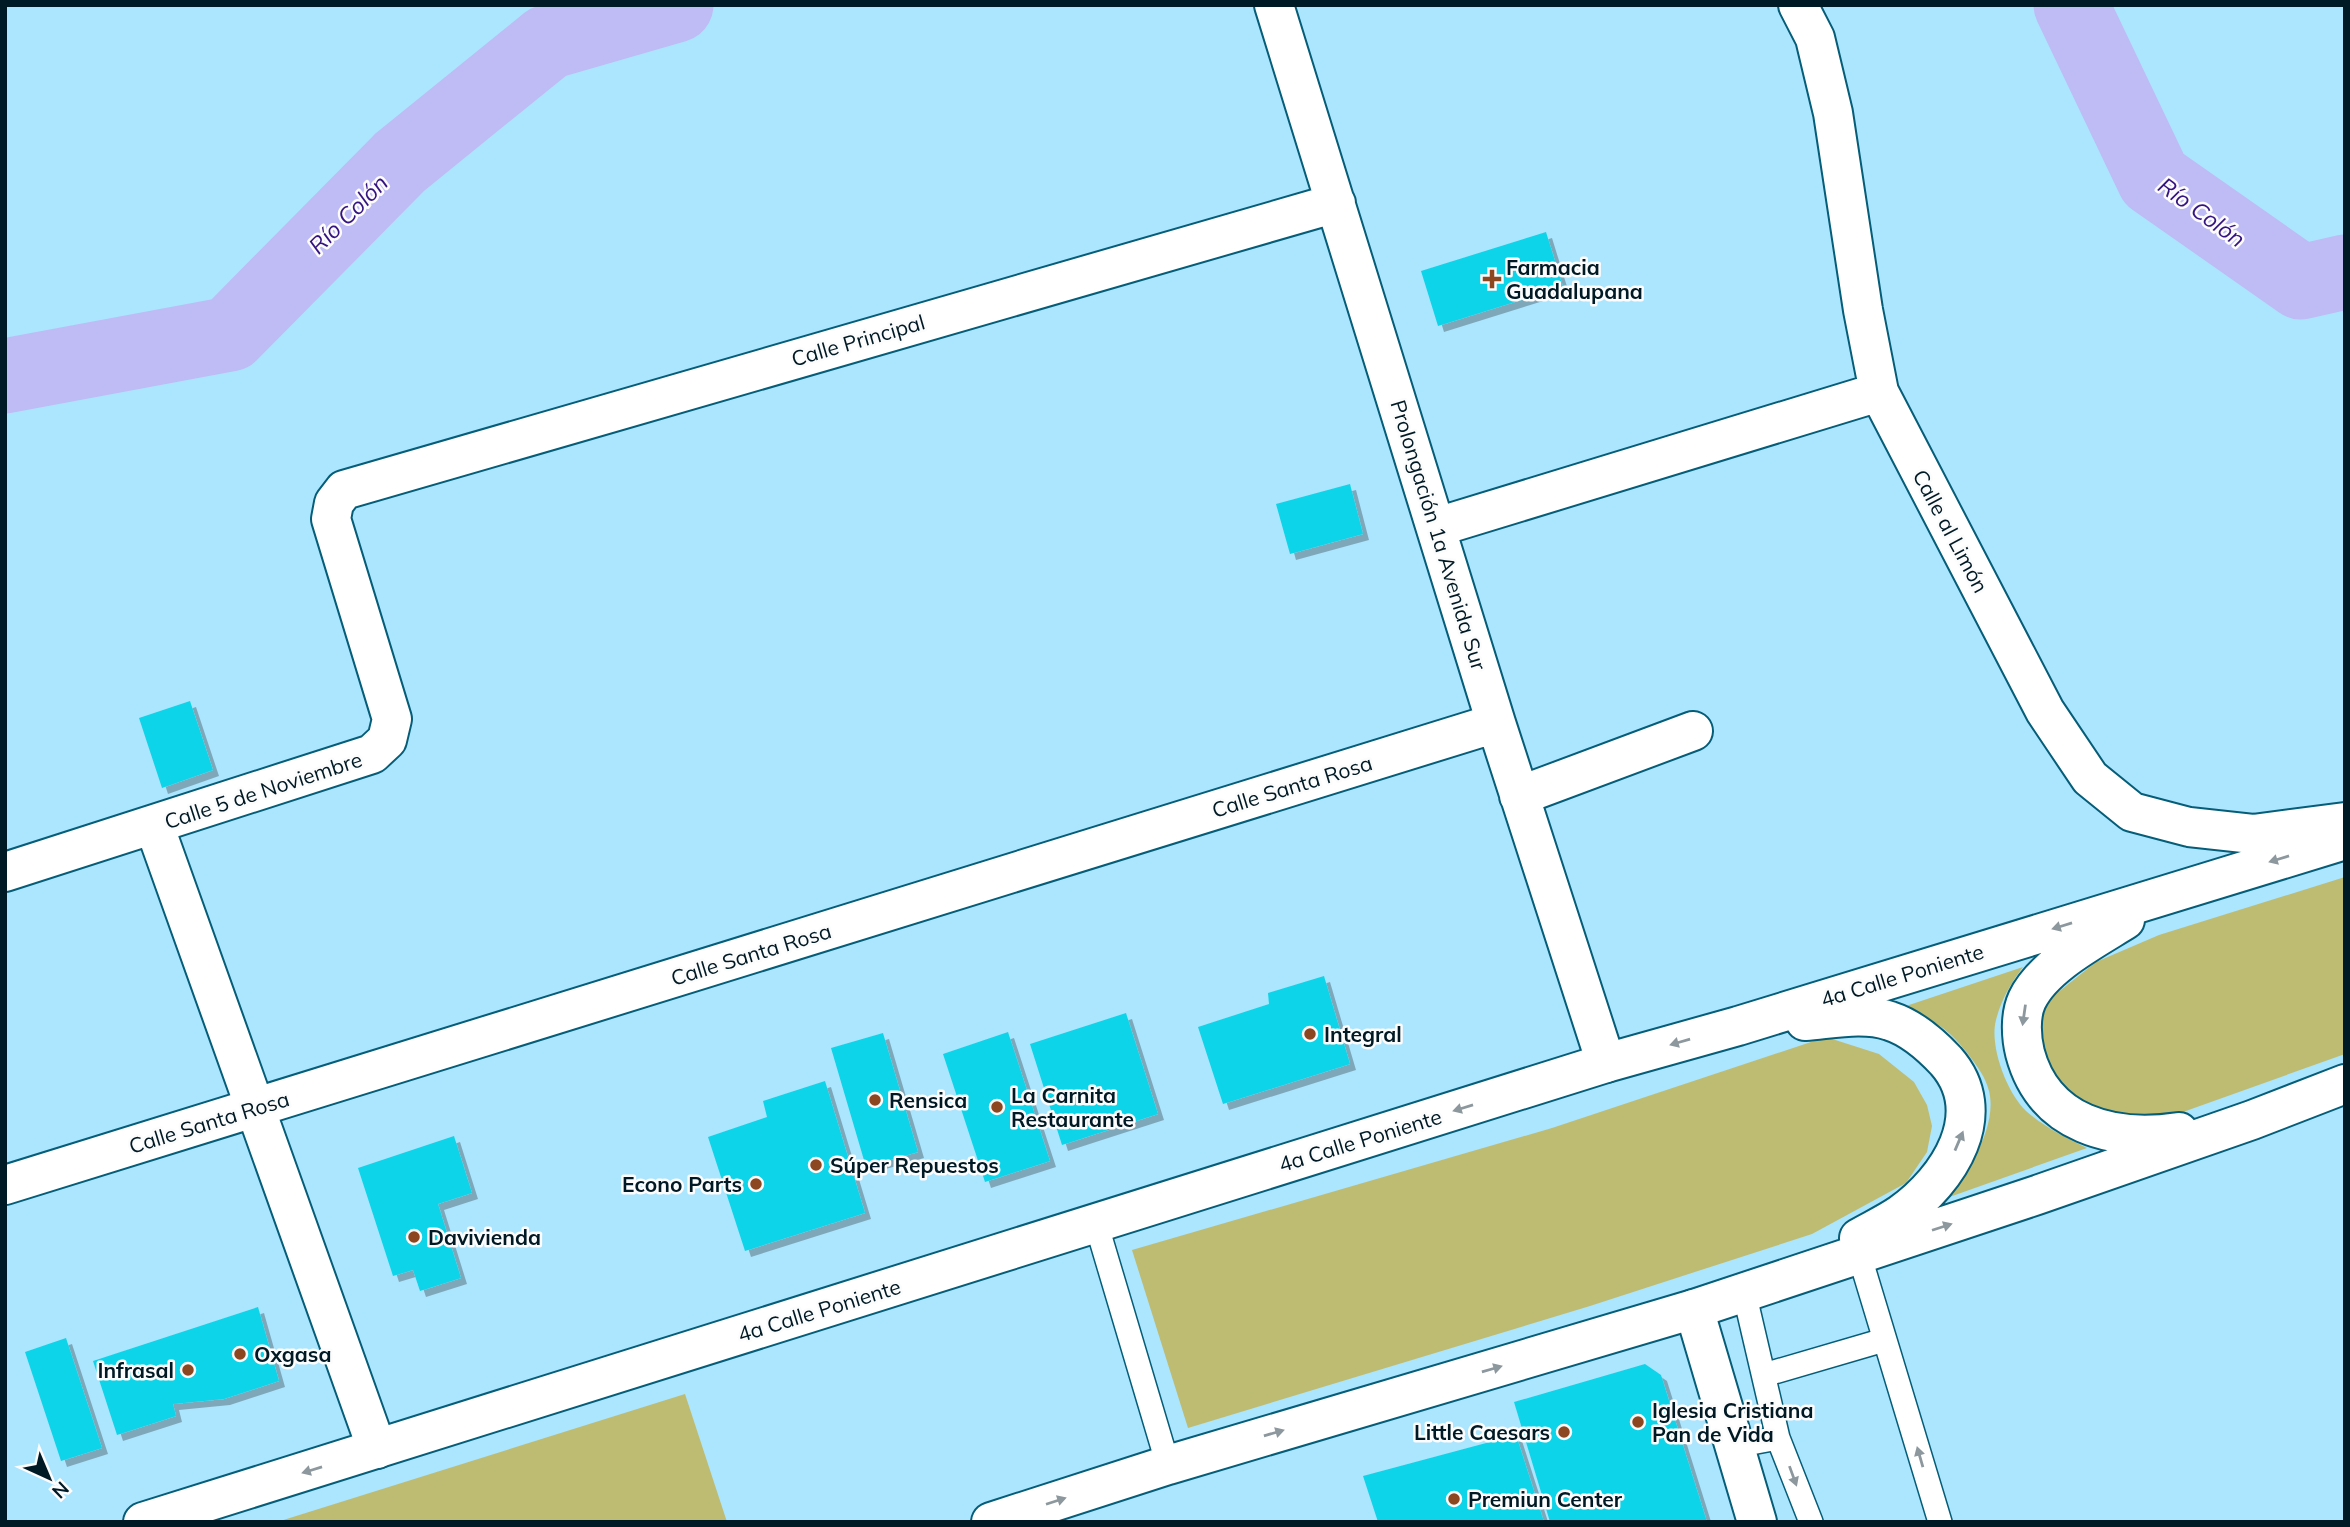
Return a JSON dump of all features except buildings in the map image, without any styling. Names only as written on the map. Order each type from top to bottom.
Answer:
[{"type":"main road","name":"Prolongación 1a Avenida Sur","points":[[1274,5],[1496,723],[1606,1063]]},
{"type":"main road","name":"Calle al Limón","points":[[1798,5],[1815,38],[1833,113],[1863,310],[1879,392],[2045,712],[2090,778],[2132,812],[2189,827],[2253,834],[2345,822]]},
{"type":"main road","name":"Calle Principal","points":[[381,478],[1336,203]]},
{"type":"main road","points":[[1437,527],[1879,392]]},
{"type":"main road","name":"Calle 5 de Noviembre","points":[[5,872],[372,754],[387,740],[392,719],[331,519],[334,503],[344,490],[381,478]]},
{"type":"main road","name":"Calle Santa Rosa","points":[[5,1185],[1496,723]]},
{"type":"main road","points":[[1520,796],[1693,731]]},
{"type":"main road","points":[[154,825],[377,1450]]},
{"type":"main road","name":"4a Calle Poniente","points":[[144,1522],[1606,1063],[1738,1026],[2345,839]]},
{"type":"main road","points":[[2165,894],[2089,943],[2037,984],[2026,1002],[2022,1021],[2029,1068],[2054,1103],[2087,1126],[2106,1132],[2129,1136],[2151,1135],[2252,1119]]},
{"type":"main road","points":[[1738,1026],[1863,1017],[1890,1021],[1931,1046],[1961,1082],[1966,1102],[1965,1126],[1957,1148],[1945,1170],[1928,1190],[1902,1214],[1797,1274]]},
{"type":"main road","points":[[991,1522],[1168,1465],[1694,1309],[2037,1195],[2345,1084]]},
{"type":"main road","points":[[1694,1309],[1757,1522]]},
{"type":"lane","points":[[1096,1223],[1168,1465]]},
{"type":"lane","points":[[1859,1254],[1940,1522]]},
{"type":"lane","points":[[1744,1292],[1778,1437],[1811,1522]]},
{"type":"lane","points":[[1764,1375],[1885,1340]]},
{"type":"lane","points":[[1735,1446],[1778,1437]]},
{"type":"shaded area","points":[[2345,877],[2345,1054],[2169,1117],[2095,1116],[2052,1082],[2041,1047],[2042,1005],[2096,962],[2159,935]]},
{"type":"shaded area","points":[[2023,967],[2007,992],[1996,1020],[1995,1043],[2001,1069],[2012,1093],[2026,1111],[2040,1122],[2087,1148],[1941,1200],[1970,1165],[1985,1135],[1991,1105],[1989,1091],[1975,1063],[1945,1029],[1922,1019],[1885,1013]]},
{"type":"shaded area","points":[[1826,1037],[1879,1054],[1914,1082],[1927,1105],[1932,1126],[1927,1152],[1906,1183],[1812,1234],[1590,1306],[1188,1428],[1132,1250],[1552,1128]]},
{"type":"shaded area","points":[[685,1394],[727,1522],[277,1522]]},
{"type":"waterway","name":"Río Colón","points":[[5,376],[230,334],[400,162],[548,42],[676,5]]},
{"type":"waterway","name":"Río Colón","points":[[2071,5],[2154,179],[2301,282],[2345,272]]},
{"type":"place","name":"Farmacia Guadalupana","points":[[1492,279]]},
{"type":"place","name":"Integral","points":[[1310,1034]]},
{"type":"place","name":"Rensica","points":[[875,1100]]},
{"type":"place","name":"La Carnita Restaurante","points":[[997,1107]]},
{"type":"place","name":"Súper Repuestos","points":[[816,1165]]},
{"type":"place","name":"Econo Parts","points":[[756,1184]]},
{"type":"place","name":"Davivienda","points":[[414,1237]]},
{"type":"place","name":"Oxgasa","points":[[240,1354]]},
{"type":"place","name":"Infrasal","points":[[188,1370]]},
{"type":"place","name":"Iglesia Cristiana Pan de Vida","points":[[1638,1422]]},
{"type":"place","name":"Little Caesars","points":[[1564,1432]]},
{"type":"place","name":"Premiun Center","points":[[1454,1499]]}]
